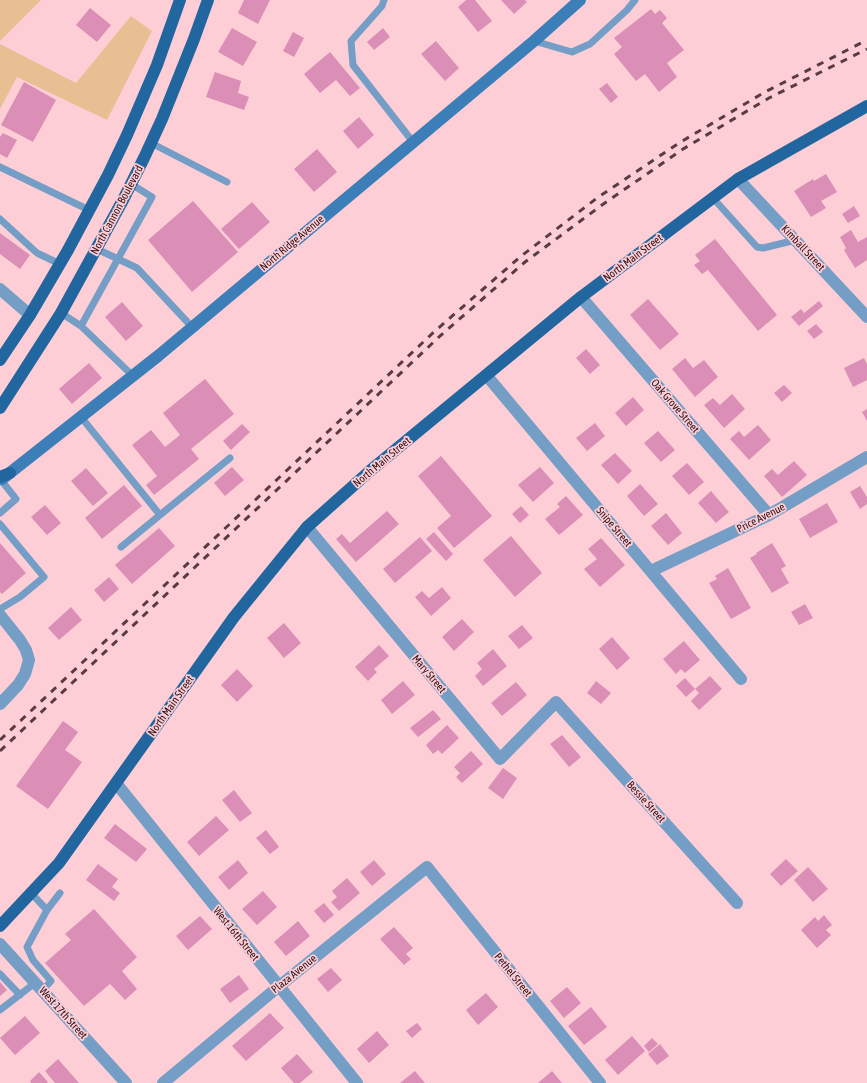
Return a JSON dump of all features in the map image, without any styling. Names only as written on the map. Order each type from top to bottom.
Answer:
[{"type":"main road","points":[[0,360],[30,315],[60,264],[127,135],[159,58],[180,0]]},
{"type":"main road","name":"North Cannon Boulevard","points":[[0,408],[61,313],[131,184],[151,143],[178,80],[208,0]]},
{"type":"main road","name":"North Main Street","points":[[0,926],[59,863],[234,617],[307,527],[371,470],[487,376],[581,297],[738,179],[867,106]]},
{"type":"street","name":"North Ridge Avenue","points":[[3,477],[133,376],[534,41],[580,0]]},
{"type":"street","name":"Kimball Street","points":[[738,179],[867,317]]},
{"type":"street","points":[[0,289],[30,315]]},
{"type":"street","name":"Oak Grove Street","points":[[581,297],[769,515]]},
{"type":"street","name":"Snipe Street","points":[[487,376],[742,679]]},
{"type":"street","name":"Price Avenue","points":[[651,571],[769,515],[867,456]]},
{"type":"street","name":"Mary Street","points":[[307,527],[500,759],[556,702]]},
{"type":"street","points":[[0,615],[20,640],[26,650],[29,660],[25,674],[18,685],[0,704]]},
{"type":"street","name":"Bessie Street","points":[[556,702],[737,903]]},
{"type":"street","name":"West 16th Street","points":[[116,783],[278,987],[357,1083]]},
{"type":"street","name":"Plaza Avenue","points":[[163,1083],[278,987],[427,867]]},
{"type":"street","name":"Pethel Street","points":[[427,867],[600,1083]]},
{"type":"street","name":"West 17th Street","points":[[0,944],[126,1083]]},
{"type":"lane","points":[[384,0],[382,6],[352,41],[353,65],[413,142]]},
{"type":"lane","points":[[534,41],[572,52],[590,44],[635,0]]},
{"type":"lane","points":[[151,143],[227,182]]},
{"type":"lane","points":[[0,167],[89,210]]},
{"type":"lane","points":[[81,326],[152,197],[131,184]]},
{"type":"lane","points":[[713,198],[758,247],[763,248],[796,240]]},
{"type":"lane","points":[[0,218],[37,253],[60,264]]},
{"type":"lane","points":[[97,249],[137,268],[192,327]]},
{"type":"lane","points":[[61,313],[81,326],[133,376]]},
{"type":"lane","points":[[81,417],[160,515]]},
{"type":"lane","points":[[121,547],[230,458]]},
{"type":"lane","points":[[0,513],[16,499],[3,477]]},
{"type":"lane","points":[[0,524],[44,576],[20,598],[0,608]]},
{"type":"lane","points":[[31,893],[47,910]]},
{"type":"lane","points":[[0,1010],[20,995],[51,981],[33,960],[28,947],[47,910],[60,893]]},
{"type":"lane","points":[[0,974],[20,995]]},
{"type":"shaded area","points":[[0,0],[41,0],[0,41]]},
{"type":"shaded area","points":[[131,16],[152,31],[107,120],[17,77],[0,109],[0,44],[76,83]]},
{"type":"building","points":[[244,0],[270,0],[258,24],[238,13]]},
{"type":"building","points":[[466,0],[475,0],[492,21],[478,32],[458,7]]},
{"type":"building","points":[[501,0],[525,0],[527,2],[514,14]]},
{"type":"building","points":[[90,8],[111,25],[97,42],[76,25]]},
{"type":"building","points":[[651,9],[655,14],[660,10],[667,18],[662,23],[684,50],[667,63],[677,77],[659,92],[645,74],[636,81],[614,54],[622,47],[614,38]]},
{"type":"building","points":[[232,28],[257,42],[243,66],[218,52]]},
{"type":"building","points":[[383,28],[390,37],[374,50],[367,42]]},
{"type":"building","points":[[293,32],[304,38],[294,57],[283,51]]},
{"type":"building","points":[[436,41],[459,68],[445,81],[421,54]]},
{"type":"building","points":[[330,52],[360,88],[350,96],[336,80],[320,93],[304,74]]},
{"type":"building","points":[[215,72],[241,81],[238,93],[249,97],[244,110],[206,97]]},
{"type":"building","points":[[24,82],[56,100],[33,142],[1,125]]},
{"type":"building","points":[[607,83],[618,97],[611,103],[599,89]]},
{"type":"building","points":[[359,117],[374,135],[358,149],[343,131]]},
{"type":"building","points":[[3,133],[17,140],[7,158],[0,154],[0,137]]},
{"type":"building","points":[[317,149],[337,172],[314,192],[294,169]]},
{"type":"building","points":[[826,174],[837,192],[821,201],[826,208],[811,217],[794,191],[813,179],[814,181]]},
{"type":"building","points":[[193,201],[238,252],[192,292],[148,240]]},
{"type":"building","points":[[252,202],[270,222],[239,249],[221,229]]},
{"type":"building","points":[[854,206],[860,216],[848,223],[842,214]]},
{"type":"building","points":[[851,230],[858,242],[867,237],[867,260],[855,268],[844,250],[846,248],[840,237]]},
{"type":"building","points":[[0,233],[30,255],[20,269],[0,254]]},
{"type":"building","points":[[715,239],[777,315],[758,331],[708,270],[702,274],[694,265],[700,261],[695,255]]},
{"type":"building","points":[[648,299],[679,334],[660,350],[630,315]]},
{"type":"building","points":[[819,301],[823,306],[799,326],[791,317],[801,309],[804,313]]},
{"type":"building","points":[[122,302],[143,326],[126,341],[105,317]]},
{"type":"building","points":[[816,324],[823,332],[814,339],[807,331]]},
{"type":"building","points":[[586,349],[600,365],[590,374],[576,358]]},
{"type":"building","points":[[685,358],[693,368],[704,360],[718,377],[695,397],[672,369]]},
{"type":"building","points":[[864,358],[867,364],[867,380],[853,387],[844,368]]},
{"type":"building","points":[[89,363],[102,378],[72,404],[59,389]]},
{"type":"building","points":[[205,379],[234,414],[191,449],[199,459],[154,495],[146,485],[157,476],[132,445],[151,430],[165,447],[180,435],[163,413]]},
{"type":"building","points":[[784,385],[792,393],[782,402],[774,393]]},
{"type":"building","points":[[732,394],[745,409],[724,428],[704,405],[713,398],[720,405]]},
{"type":"building","points":[[633,397],[644,410],[626,426],[615,413]]},
{"type":"building","points":[[867,409],[867,421],[862,412]]},
{"type":"building","points":[[595,423],[605,436],[587,451],[576,438]]},
{"type":"building","points":[[242,424],[250,432],[231,450],[223,441]]},
{"type":"building","points":[[758,425],[771,440],[749,460],[730,439],[739,431],[744,437]]},
{"type":"building","points":[[658,431],[675,450],[661,462],[644,443]]},
{"type":"building","points":[[615,453],[632,471],[618,484],[601,465]]},
{"type":"building","points":[[441,456],[492,516],[454,548],[437,528],[451,516],[418,476]]},
{"type":"building","points":[[794,461],[807,475],[782,497],[764,476],[772,469],[778,475]]},
{"type":"building","points":[[687,463],[704,482],[689,495],[672,476]]},
{"type":"building","points":[[232,467],[244,480],[225,496],[214,483]]},
{"type":"building","points":[[540,467],[554,483],[533,502],[518,485]]},
{"type":"building","points":[[86,468],[108,493],[93,506],[71,481]]},
{"type":"building","points":[[640,484],[658,504],[644,516],[627,496]]},
{"type":"building","points":[[124,485],[142,506],[102,539],[85,518]]},
{"type":"building","points":[[860,486],[867,497],[867,504],[860,509],[850,492]]},
{"type":"building","points":[[711,491],[729,512],[716,523],[698,503]]},
{"type":"building","points":[[566,496],[583,515],[559,535],[545,519],[560,507],[557,504]]},
{"type":"building","points":[[827,503],[838,522],[810,538],[799,519]]},
{"type":"building","points":[[45,505],[61,523],[47,535],[31,517]]},
{"type":"building","points":[[521,506],[529,515],[520,523],[512,514]]},
{"type":"building","points":[[387,511],[399,524],[356,562],[336,539],[342,534],[350,543]]},
{"type":"building","points":[[666,513],[682,533],[668,545],[651,526]]},
{"type":"building","points":[[159,528],[175,546],[132,584],[115,565]]},
{"type":"building","points":[[434,532],[453,554],[446,561],[426,539]]},
{"type":"building","points":[[511,536],[542,573],[515,597],[483,560]]},
{"type":"building","points":[[420,537],[432,551],[395,583],[383,569]]},
{"type":"building","points":[[601,538],[625,565],[600,587],[584,569],[597,559],[588,549]]},
{"type":"building","points":[[0,543],[26,573],[2,594],[0,592]]},
{"type":"building","points":[[772,543],[786,566],[781,569],[789,583],[772,593],[750,558]]},
{"type":"building","points":[[728,568],[751,608],[731,619],[709,583],[717,579],[715,576]]},
{"type":"building","points":[[109,577],[119,589],[104,602],[94,590]]},
{"type":"building","points":[[442,587],[451,598],[431,616],[415,597],[422,591],[429,598]]},
{"type":"building","points":[[805,604],[813,618],[799,625],[791,612]]},
{"type":"building","points":[[71,607],[82,620],[59,640],[48,628]]},
{"type":"building","points":[[462,619],[474,632],[454,651],[442,637]]},
{"type":"building","points":[[284,623],[301,643],[284,658],[267,638]]},
{"type":"building","points":[[522,625],[533,638],[519,649],[508,636]]},
{"type":"building","points":[[612,637],[630,658],[617,670],[599,649]]},
{"type":"building","points":[[684,641],[700,660],[685,673],[681,669],[676,674],[663,659]]},
{"type":"building","points":[[379,645],[389,656],[374,669],[377,672],[368,681],[355,667]]},
{"type":"building","points":[[493,649],[507,666],[483,686],[475,676],[482,669],[477,663]]},
{"type":"building","points":[[237,669],[253,686],[237,702],[221,685]]},
{"type":"building","points":[[710,676],[722,689],[699,710],[691,701],[699,693],[695,689]]},
{"type":"building","points":[[685,678],[695,689],[686,697],[676,686]]},
{"type":"building","points":[[403,681],[415,695],[392,714],[381,700]]},
{"type":"building","points":[[596,681],[611,693],[601,704],[587,693]]},
{"type":"building","points":[[516,682],[527,695],[502,716],[491,703]]},
{"type":"building","points":[[433,710],[441,719],[418,737],[410,728]]},
{"type":"building","points":[[63,721],[78,732],[65,750],[82,762],[48,809],[16,786]]},
{"type":"building","points":[[447,725],[459,738],[442,754],[438,750],[433,754],[426,745]]},
{"type":"building","points":[[562,735],[581,757],[569,767],[550,744]]},
{"type":"building","points":[[471,751],[483,764],[462,783],[456,777],[460,773],[454,767]]},
{"type":"building","points":[[503,768],[517,778],[503,799],[488,788]]},
{"type":"building","points":[[234,790],[252,813],[240,822],[222,800]]},
{"type":"building","points":[[216,816],[229,830],[199,856],[187,842]]},
{"type":"building","points":[[115,824],[147,849],[136,862],[104,838]]},
{"type":"building","points":[[266,830],[279,847],[270,854],[256,838]]},
{"type":"building","points":[[786,859],[798,871],[781,886],[770,874]]},
{"type":"building","points":[[238,860],[248,873],[229,890],[218,877]]},
{"type":"building","points":[[374,860],[386,874],[372,886],[360,872]]},
{"type":"building","points":[[98,864],[118,879],[112,887],[120,893],[114,901],[86,880]]},
{"type":"building","points":[[808,867],[828,889],[813,902],[794,880]]},
{"type":"building","points":[[347,878],[360,893],[339,911],[331,902],[337,897],[332,891]]},
{"type":"building","points":[[263,891],[277,907],[257,925],[242,909]]},
{"type":"building","points":[[324,903],[334,915],[324,923],[314,911]]},
{"type":"building","points":[[94,909],[137,957],[122,971],[137,989],[125,1000],[110,984],[84,1006],[45,963],[71,940],[65,934]]},
{"type":"building","points":[[824,915],[832,925],[826,930],[831,935],[817,948],[801,930],[815,917],[818,921]]},
{"type":"building","points":[[200,916],[212,929],[188,950],[176,936]]},
{"type":"building","points":[[298,921],[310,936],[286,956],[274,942]]},
{"type":"building","points":[[394,927],[413,948],[406,954],[411,959],[404,965],[380,939]]},
{"type":"building","points":[[331,968],[342,980],[328,992],[317,979]]},
{"type":"building","points":[[239,975],[249,989],[230,1003],[220,989]]},
{"type":"building","points":[[0,982],[7,990],[0,996]]},
{"type":"building","points":[[567,987],[581,1003],[564,1018],[550,1001]]},
{"type":"building","points":[[486,993],[498,1007],[478,1025],[466,1010]]},
{"type":"building","points":[[591,1007],[607,1027],[584,1045],[568,1026]]},
{"type":"building","points":[[270,1013],[284,1028],[246,1061],[232,1046]]},
{"type":"building","points":[[25,1016],[40,1033],[15,1055],[0,1038]]},
{"type":"building","points":[[417,1023],[422,1029],[412,1038],[406,1031]]},
{"type":"building","points":[[377,1031],[389,1045],[369,1063],[357,1049]]},
{"type":"building","points":[[632,1036],[645,1051],[618,1075],[605,1060]]},
{"type":"building","points":[[652,1038],[658,1044],[649,1052],[644,1046]]},
{"type":"building","points":[[660,1044],[669,1056],[657,1065],[648,1054]]},
{"type":"building","points":[[297,1054],[313,1072],[300,1083],[294,1083],[281,1068]]},
{"type":"building","points":[[58,1059],[79,1083],[55,1083],[45,1071]]},
{"type":"building","points":[[415,1071],[425,1083],[400,1083]]},
{"type":"building","points":[[552,1071],[562,1083],[538,1083]]},
{"type":"building","points":[[39,1072],[48,1082],[31,1083],[30,1081]]},
{"type":"railway","points":[[0,740],[435,331],[520,257],[597,198],[679,143],[765,92],[867,40]]},
{"type":"railway","points":[[0,751],[440,336],[525,262],[602,205],[683,149],[769,98],[867,49]]}]
